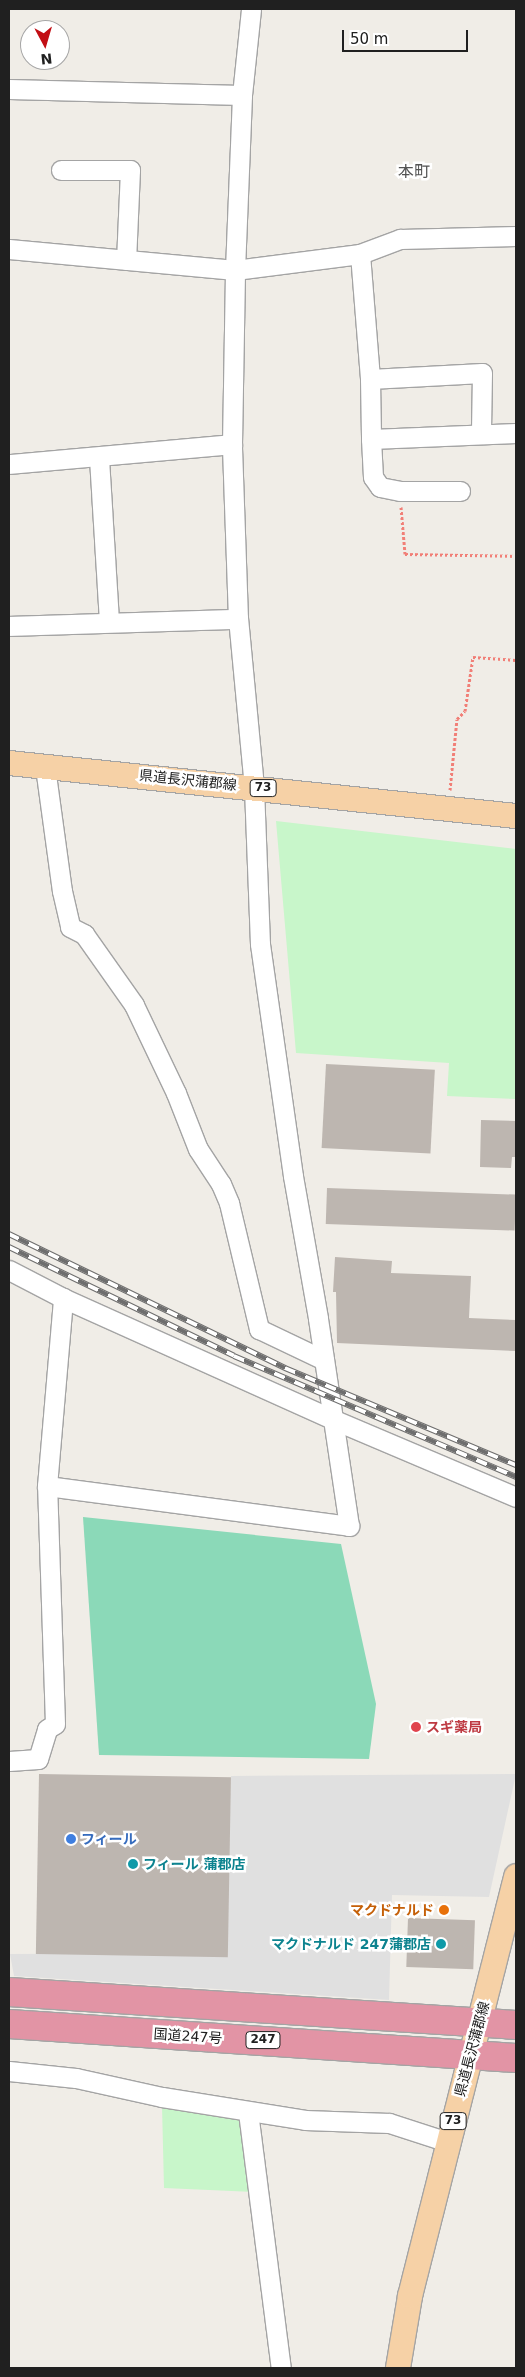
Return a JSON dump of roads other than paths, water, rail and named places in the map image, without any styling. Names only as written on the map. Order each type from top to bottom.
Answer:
[{"type":"highway","points":[[9,1992],[479,2022],[516,2026]]},
{"type":"highway","name":"国道247号","points":[[9,2024],[516,2058]]},
{"type":"main road","name":"県道長沢蒲郡線","points":[[9,763],[448,808],[516,812]]},
{"type":"main road","name":"県道長沢蒲郡線","points":[[398,2368],[410,2296],[516,1876]]},
{"type":"street","points":[[47,1486],[349,1526],[324,1360],[292,1176],[260,944],[254,787],[238,619],[232,444],[235,270],[242,95],[251,9]]},
{"type":"street","points":[[9,89],[242,95]]},
{"type":"street","points":[[61,170],[130,170],[126,260]]},
{"type":"street","points":[[9,249],[235,270],[360,254],[400,239],[516,236]]},
{"type":"street","points":[[360,254],[370,379],[370,439],[373,478],[380,487],[400,491],[460,491]]},
{"type":"street","points":[[370,379],[482,373],[481,432]]},
{"type":"street","points":[[370,439],[481,432],[516,433]]},
{"type":"street","points":[[9,464],[99,458],[232,444]]},
{"type":"street","points":[[99,458],[109,622]]},
{"type":"street","points":[[9,626],[238,619]]},
{"type":"street","points":[[45,767],[70,927],[84,934],[134,1005],[176,1093],[198,1149],[221,1184],[229,1203],[259,1329],[324,1360]]},
{"type":"street","points":[[9,1270],[63,1298],[332,1419],[516,1497]]},
{"type":"street","points":[[9,1761],[38,1759],[47,1728],[55,1724],[47,1486],[63,1298]]},
{"type":"street","points":[[9,2071],[76,2078],[248,2112],[306,2120],[389,2123],[448,2142]]},
{"type":"street","points":[[248,2112],[281,2368]]},
{"type":"railway","points":[[9,1234],[285,1368],[516,1465]]},
{"type":"railway","points":[[9,1247],[234,1356],[516,1477]]},
{"type":"place","name":"スギ薬局","points":[[416,1727]]},
{"type":"place","name":"フィール","points":[[71,1839]]},
{"type":"place","name":"フィール 蒲郡店","points":[[133,1864]]},
{"type":"place","name":"マクドナルド","points":[[444,1910]]},
{"type":"place","name":"マクドナルド 247蒲郡店","points":[[441,1944]]},
{"type":"district","name":"本町","points":[[414,172]]}]
